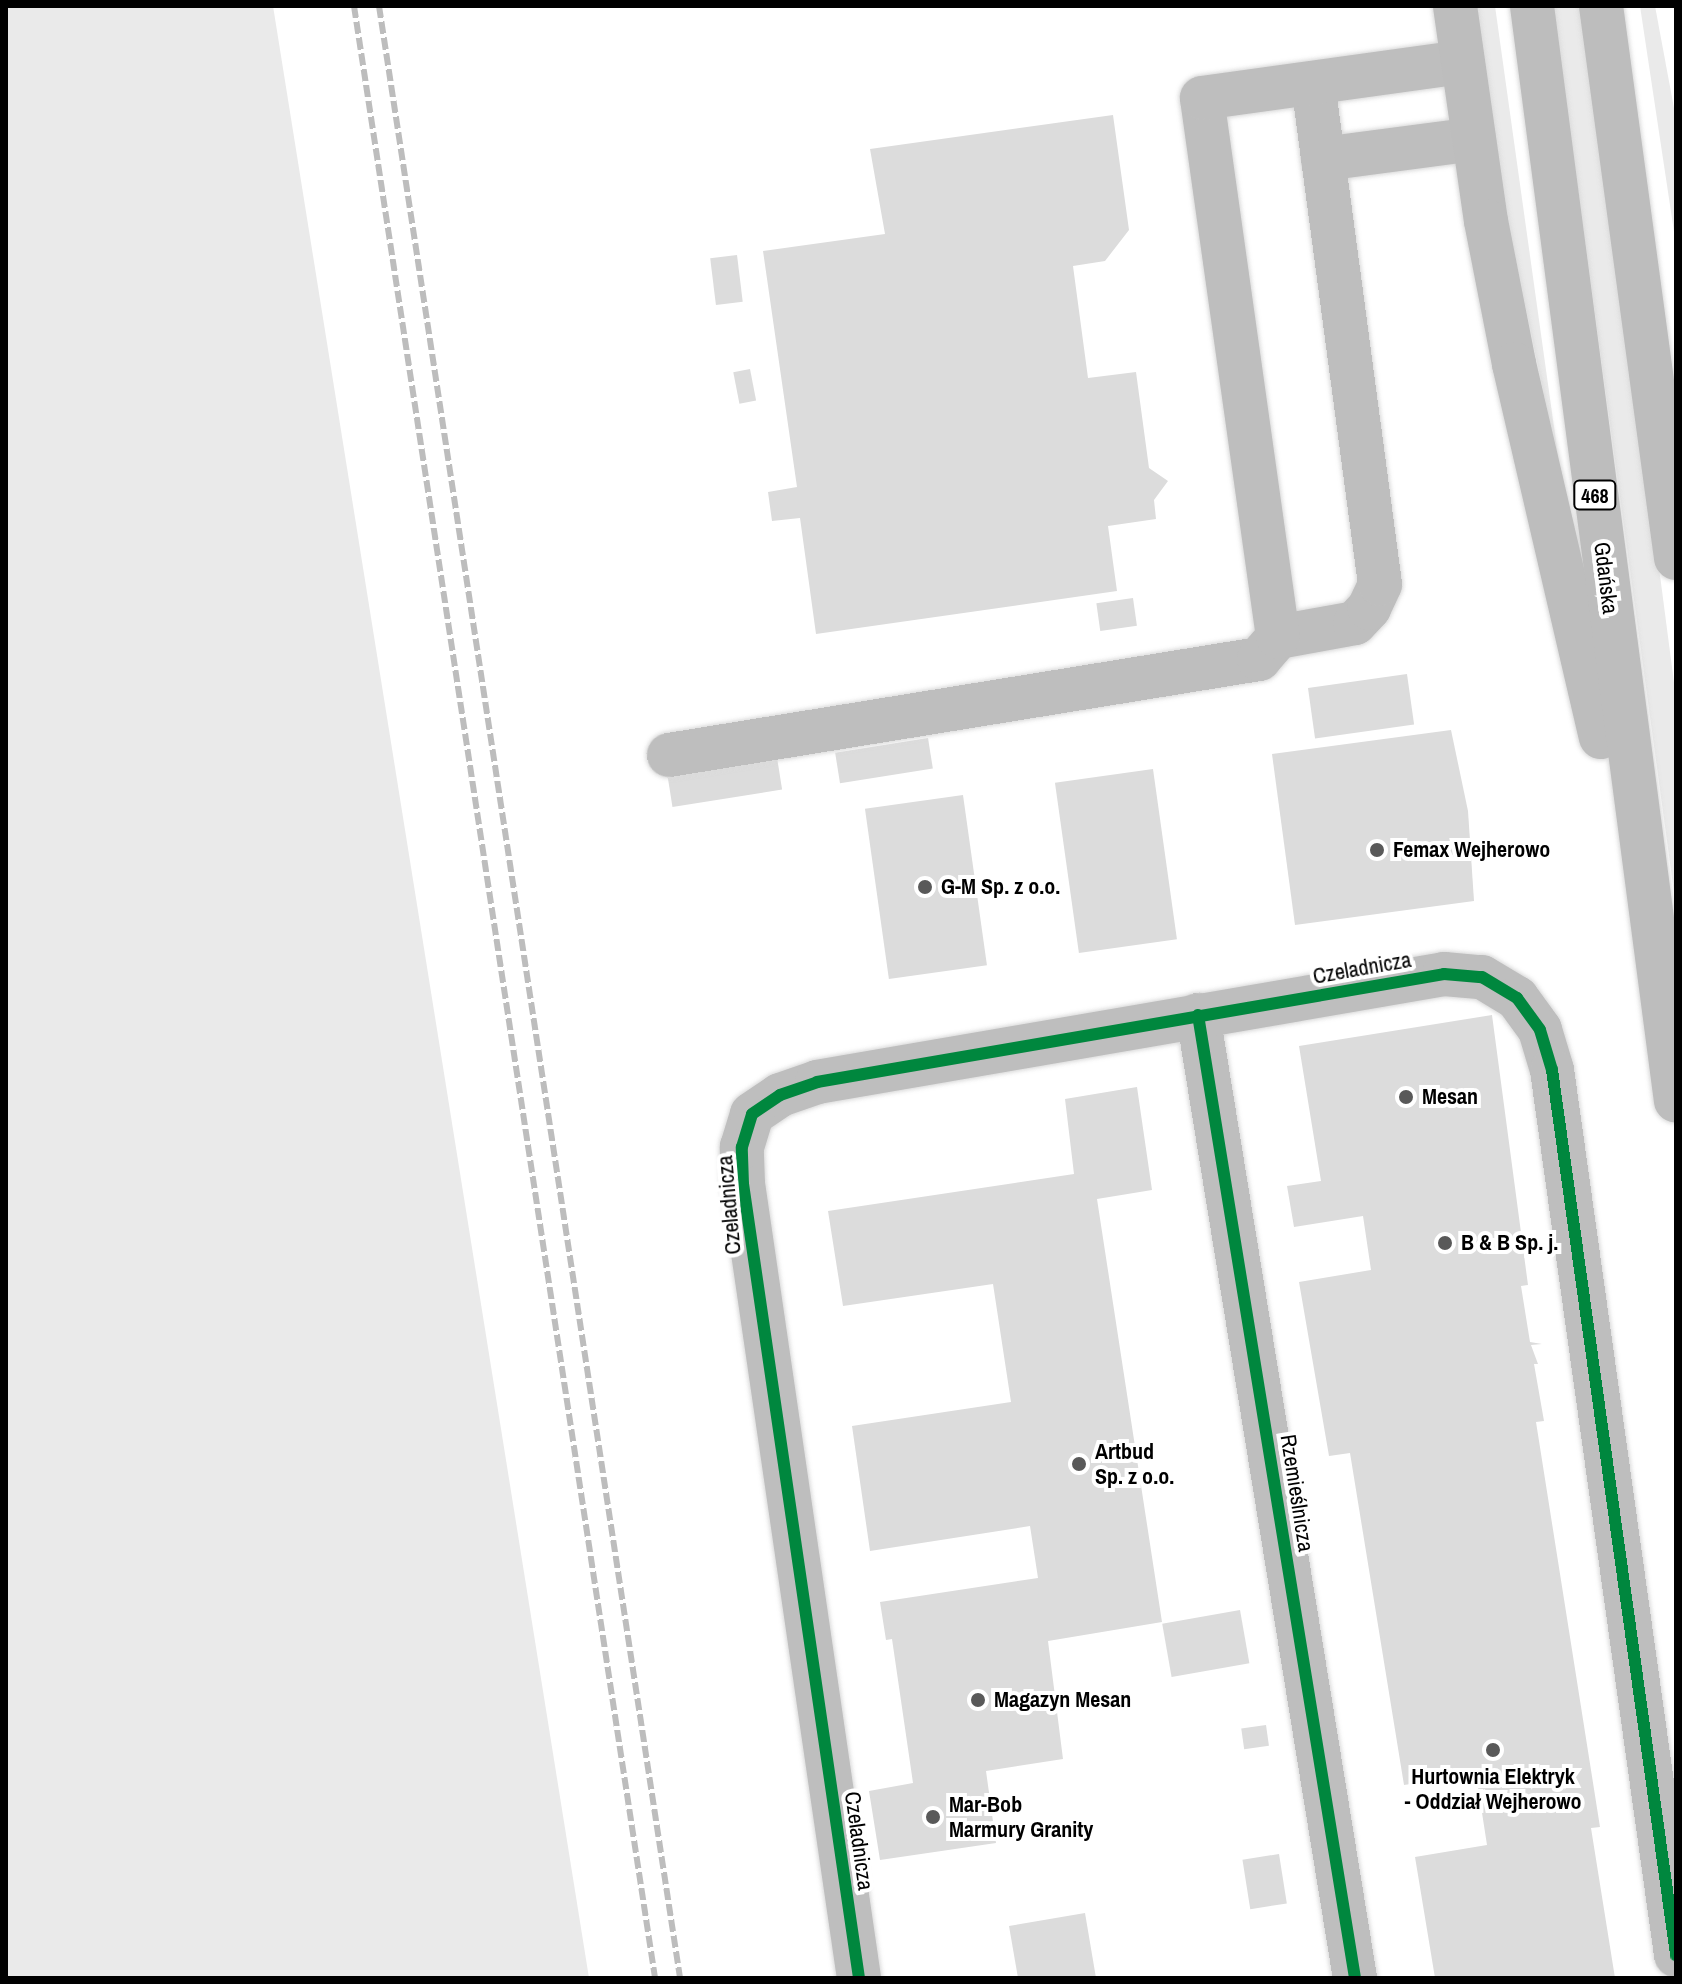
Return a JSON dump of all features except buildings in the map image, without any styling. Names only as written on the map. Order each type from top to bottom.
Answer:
[{"type":"main road","points":[[1455,6],[1474,139],[1514,364],[1658,985]]},
{"type":"main road","name":"Gdańska","points":[[1532,6],[1658,985],[1676,1101]]},
{"type":"main road","points":[[1601,6],[1676,558]]},
{"type":"street","points":[[1278,637],[1202,98],[1462,62]]},
{"type":"street","points":[[669,755],[1259,659],[1278,637],[1355,623],[1369,608],[1380,584],[1313,83]]},
{"type":"street","points":[[1323,159],[1474,139]]},
{"type":"street","name":"Czeladnicza","points":[[859,1978],[743,1184],[742,1147],[752,1114],[780,1095],[817,1082],[1444,974],[1482,977],[1517,998],[1540,1030],[1552,1070],[1676,1955]]},
{"type":"street","name":"Rzemieślnicza","points":[[1198,1015],[1355,1978]]},
{"type":"shaded area","points":[[6,6],[273,6],[589,1978],[6,1978]]},
{"type":"shaded area","points":[[1475,6],[1495,6],[1561,477],[1505,208]]},
{"type":"shaded area","points":[[1553,6],[1581,6],[1604,146],[1676,698],[1676,907]]},
{"type":"shaded area","points":[[1640,6],[1655,6],[1676,119],[1676,245]]},
{"type":"railway","points":[[354,6],[655,1978]]},
{"type":"railway","points":[[379,6],[680,1978]]},
{"type":"cycle path","points":[[859,1978],[743,1184],[742,1147],[752,1114],[780,1095],[817,1082],[1444,974],[1482,977],[1517,998],[1540,1030],[1552,1070],[1676,1955]]},
{"type":"cycle path","points":[[1198,1015],[1355,1978]]},
{"type":"place","name":"Femax Wejherowo","points":[[1377,850]]},
{"type":"place","name":"G-M Sp. z o.o.","points":[[925,887]]},
{"type":"place","name":"Mesan","points":[[1406,1097]]},
{"type":"place","name":"B & B Sp. j.","points":[[1445,1243]]},
{"type":"place","name":"Artbud Sp. z o.o.","points":[[1079,1464]]},
{"type":"place","name":"Magazyn Mesan","points":[[978,1700]]},
{"type":"place","name":"Hurtownia Elektryk - Oddział Wejherowo","points":[[1493,1750]]},
{"type":"place","name":"Mar-Bob Marmury Granity","points":[[933,1817]]}]
